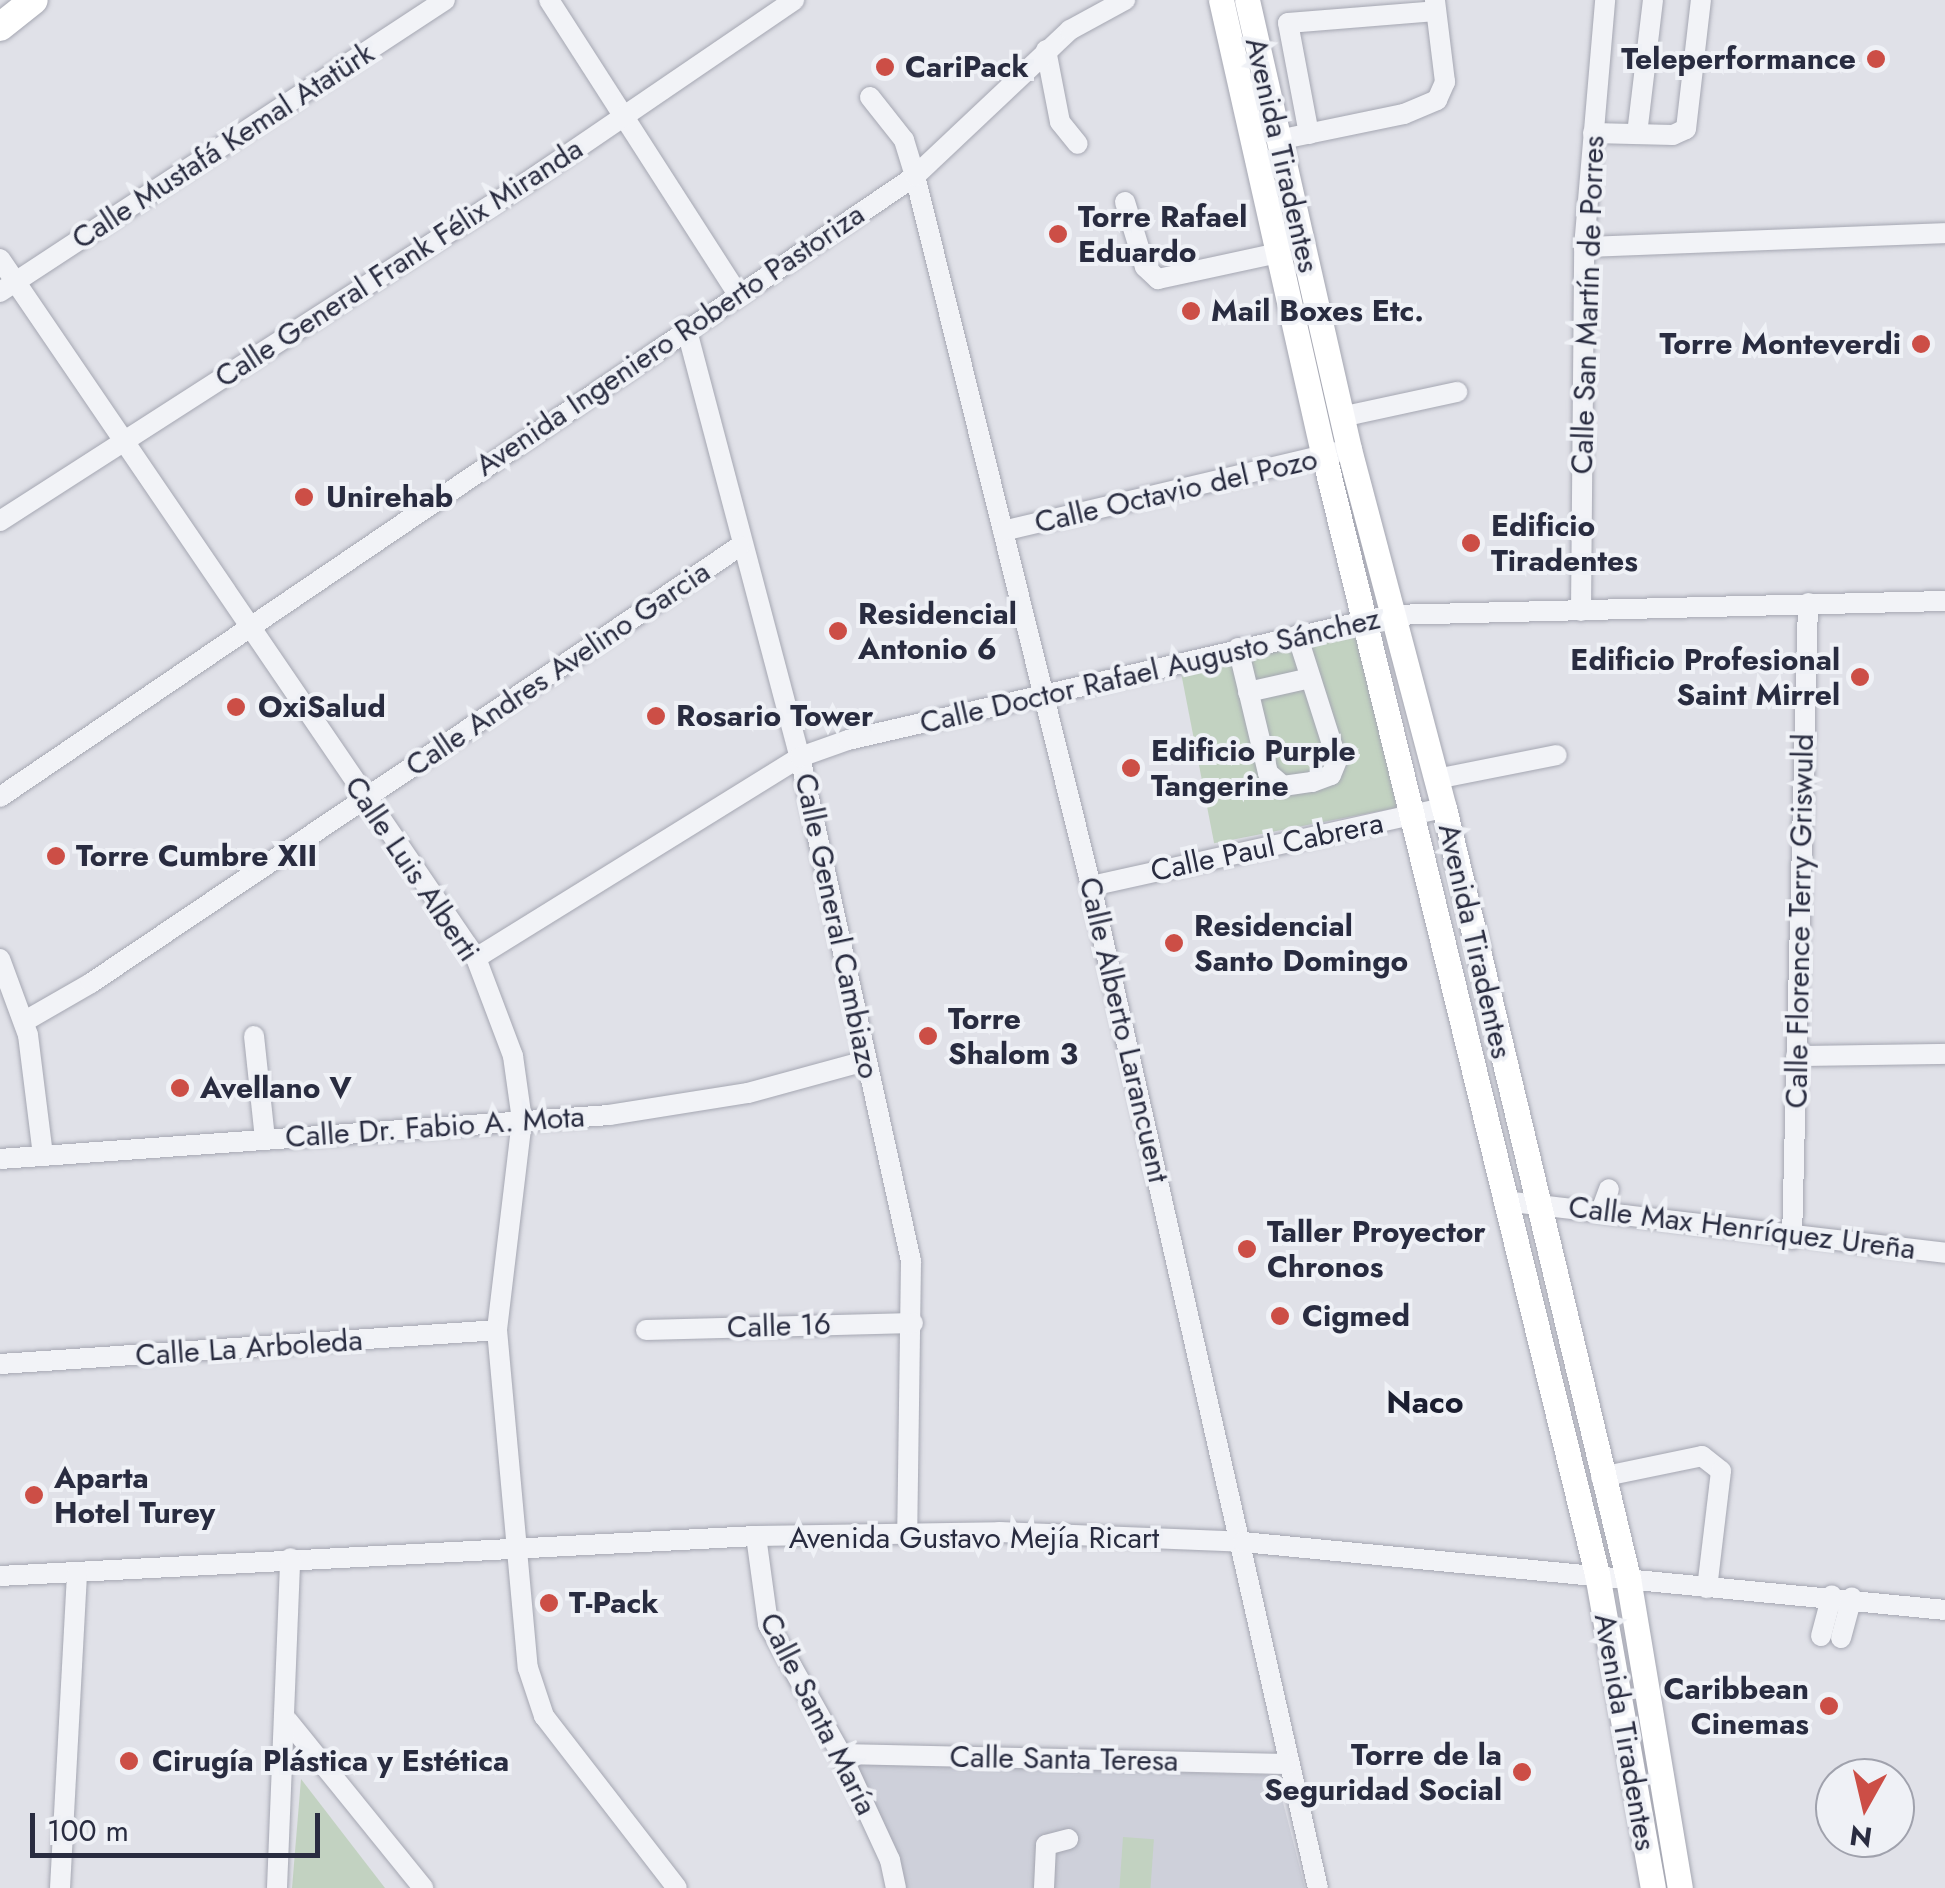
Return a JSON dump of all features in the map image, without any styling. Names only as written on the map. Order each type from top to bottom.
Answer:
[{"type":"highway","points":[[0,27],[34,0]]},
{"type":"main road","name":"Avenida Tiradentes","points":[[1221,0],[1278,253],[1336,452],[1378,618],[1416,814],[1504,1201],[1597,1574],[1654,1888]]},
{"type":"main road","name":"Avenida Tiradentes","points":[[1246,0],[1342,417],[1336,452]]},
{"type":"main road","name":"Avenida Tiradentes","points":[[1378,618],[1436,778],[1487,956],[1538,1204],[1628,1578],[1680,1888]]},
{"type":"street","name":"Calle Mustafá Kemal Atatürk","points":[[7,287],[446,0]]},
{"type":"street","points":[[549,0],[737,292]]},
{"type":"street","name":"Calle General Frank Félix Miranda","points":[[0,521],[794,0]]},
{"type":"street","name":"Avenida Ingeniero Roberto Pastoriza","points":[[0,796],[737,292],[915,176],[1046,50],[1126,0]]},
{"type":"street","name":"Calle San Martín de Porres","points":[[1581,611],[1584,247],[1605,0]]},
{"type":"street","points":[[1637,134],[1653,0]]},
{"type":"street","points":[[1594,133],[1678,135],[1686,128],[1701,0]]},
{"type":"street","points":[[1278,140],[1309,134],[1404,114],[1437,100],[1445,82],[1436,5],[1288,24],[1309,134]]},
{"type":"street","points":[[1046,50],[1060,122],[1078,144]]},
{"type":"street","name":"Calle Alberto Larancuent","points":[[870,97],[904,140],[915,176],[1091,886],[1243,1542],[1287,1764],[1318,1888]]},
{"type":"street","points":[[1125,202],[1145,267],[1158,279],[1278,253]]},
{"type":"street","points":[[1584,247],[1945,234]]},
{"type":"street","name":"Calle Luis Alberti","points":[[0,259],[7,287],[124,442],[254,625],[364,800],[476,958],[512,1056],[522,1120],[498,1330],[528,1668],[544,1716],[677,1888]]},
{"type":"street","name":"Calle General Cambiazo","points":[[686,328],[740,546],[800,757],[911,1261],[907,1535]]},
{"type":"street","points":[[1342,417],[1456,392]]},
{"type":"street","name":"Calle Octavio del Pozo","points":[[1003,532],[1336,452]]},
{"type":"street","name":"Calle Andres Avelino Garcia","points":[[24,1021],[364,800],[740,546]]},
{"type":"street","name":"Calle Doctor Rafael Augusto Sánchez","points":[[476,958],[800,757],[1042,693],[1378,618],[1945,601]]},
{"type":"street","name":"Calle Florence Terry Griswuld","points":[[1792,1239],[1808,603]]},
{"type":"street","points":[[1238,648],[1273,782],[1312,782],[1331,774],[1336,760],[1297,635]]},
{"type":"street","points":[[1248,692],[1310,678]]},
{"type":"street","points":[[1436,778],[1557,756]]},
{"type":"street","name":"Calle Paul Cabrera","points":[[1091,886],[1444,808]]},
{"type":"street","points":[[0,959],[24,1021],[43,1156]]},
{"type":"street","points":[[254,1036],[265,1139]]},
{"type":"street","points":[[1796,1056],[1945,1054]]},
{"type":"street","name":"Calle Dr. Fabio A. Mota","points":[[0,1159],[679,1107],[865,1061]]},
{"type":"street","points":[[1602,1211],[1609,1189]]},
{"type":"street","name":"Calle Max Henríquez Ureña","points":[[1504,1201],[1792,1239],[1945,1253]]},
{"type":"street","name":"Calle 16","points":[[646,1330],[913,1322]]},
{"type":"street","name":"Calle La Arboleda","points":[[0,1364],[498,1330]]},
{"type":"street","points":[[1601,1477],[1702,1456],[1721,1471],[1708,1588]]},
{"type":"street","name":"Avenida Gustavo Mejía Ricart","points":[[0,1576],[756,1536],[999,1532],[1243,1542],[1597,1574],[1708,1588],[1842,1596],[1945,1610]]},
{"type":"street","name":"Calle Santa María","points":[[756,1536],[759,1594],[768,1624],[841,1754],[890,1860],[896,1888]]},
{"type":"street","points":[[277,1888],[288,1721],[290,1558]]},
{"type":"street","points":[[60,1888],[77,1572]]},
{"type":"street","points":[[1831,1637],[1842,1596]]},
{"type":"street","points":[[288,1721],[423,1888]]},
{"type":"street","name":"Calle Santa Teresa","points":[[841,1754],[1287,1764]]},
{"type":"street","points":[[1044,1888],[1046,1846],[1068,1839]]},
{"type":"shaded area","points":[[856,1764],[1276,1775],[1305,1888],[905,1888]]},
{"type":"green space","points":[[1362,629],[1397,808],[1214,843],[1179,664]]},
{"type":"green space","points":[[301,1779],[385,1888],[292,1888]]},
{"type":"green space","points":[[1123,1837],[1154,1839],[1151,1888],[1119,1888]]},
{"type":"place","name":"Teleperformance","points":[[1876,59]]},
{"type":"place","name":"CariPack","points":[[885,67]]},
{"type":"place","name":"Torre Rafael Eduardo","points":[[1058,234]]},
{"type":"place","name":"Mail Boxes Etc.","points":[[1191,311]]},
{"type":"place","name":"Torre Monteverdi","points":[[1921,344]]},
{"type":"place","name":"Unirehab","points":[[304,497]]},
{"type":"place","name":"Edificio Tiradentes","points":[[1471,543]]},
{"type":"place","name":"Residencial Antonio 6","points":[[838,631]]},
{"type":"place","name":"Edificio Profesional Saint Mirrel","points":[[1860,677]]},
{"type":"place","name":"OxiSalud","points":[[236,707]]},
{"type":"place","name":"Rosario Tower","points":[[656,716]]},
{"type":"place","name":"Edificio Purple Tangerine","points":[[1131,768]]},
{"type":"place","name":"Torre Cumbre XII","points":[[56,856]]},
{"type":"place","name":"Residencial Santo Domingo","points":[[1174,943]]},
{"type":"place","name":"Torre Shalom 3","points":[[928,1036]]},
{"type":"place","name":"Avellano V","points":[[180,1088]]},
{"type":"place","name":"Taller Proyector Chronos","points":[[1247,1249]]},
{"type":"place","name":"Cigmed","points":[[1280,1316]]},
{"type":"place","name":"Aparta Hotel Turey","points":[[34,1495]]},
{"type":"place","name":"T-Pack","points":[[549,1603]]},
{"type":"place","name":"Caribbean Cinemas","points":[[1829,1706]]},
{"type":"place","name":"Cirugía Plástica y Estética","points":[[129,1761]]},
{"type":"place","name":"Torre de la Seguridad Social","points":[[1522,1772]]},
{"type":"district","name":"Naco","points":[[1425,1402]]}]
